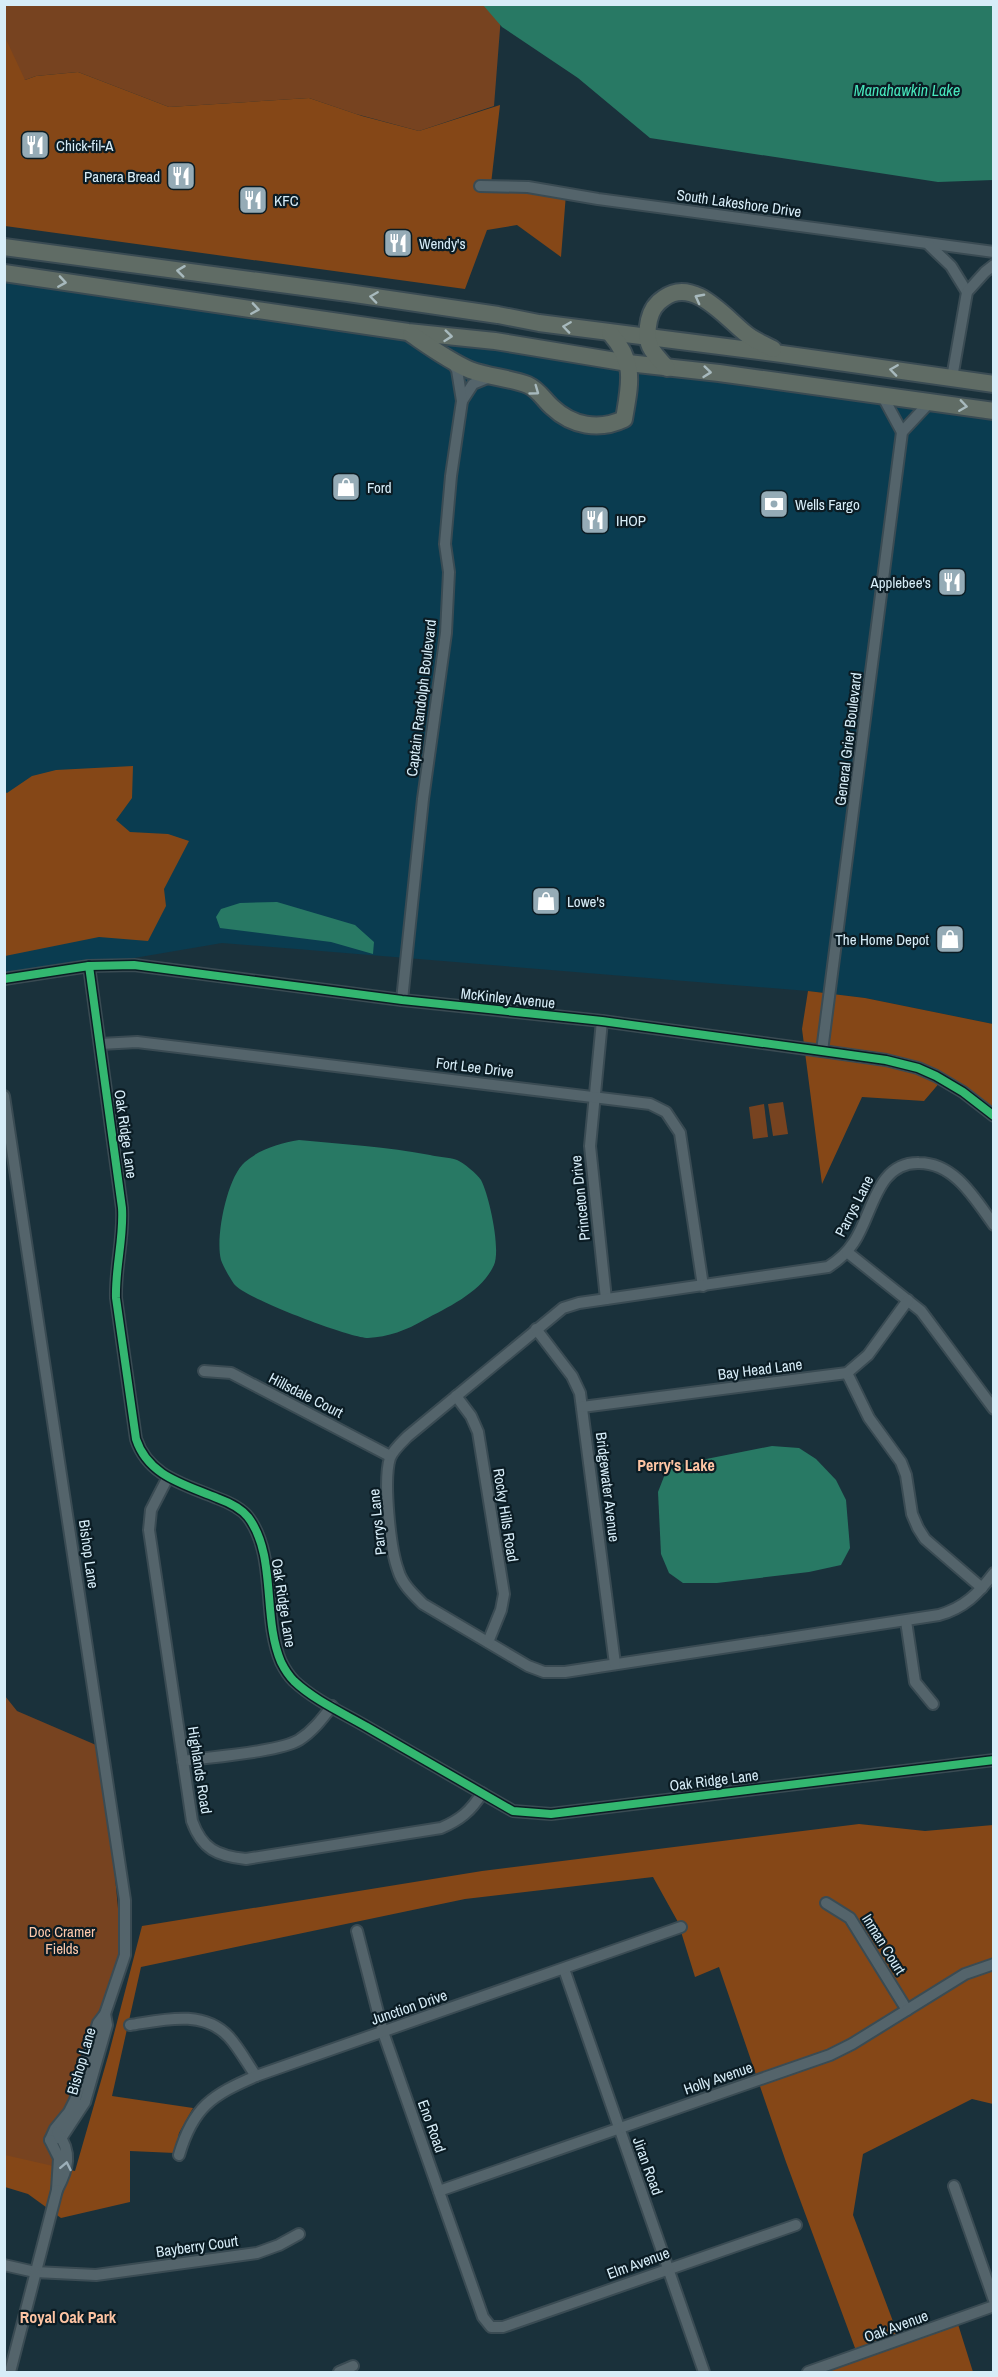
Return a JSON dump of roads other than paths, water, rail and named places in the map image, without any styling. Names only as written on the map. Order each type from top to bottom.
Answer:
[{"type":"highway","points":[[4,247],[348,293],[610,333],[782,354],[993,384]]},
{"type":"highway","points":[[4,273],[408,332],[500,342],[628,363],[993,411]]},
{"type":"highway","points":[[668,368],[654,354],[646,337],[650,316],[655,305],[675,292],[689,292],[704,299],[748,335],[782,354]]},
{"type":"highway","points":[[408,332],[450,360],[472,370],[530,386],[561,414],[574,421],[598,427],[612,425],[624,419],[629,391],[628,363],[622,347],[610,333]]},
{"type":"street","name":"South Lakeshore Drive","points":[[480,186],[528,187],[598,199],[993,252]]},
{"type":"street","points":[[929,245],[951,266],[967,292]]},
{"type":"street","points":[[952,378],[967,292],[993,265]]},
{"type":"street","name":"Captain Randolph Boulevard","points":[[402,1000],[423,799],[446,633],[449,572],[445,544],[451,476],[462,401],[457,370],[450,360]]},
{"type":"street","points":[[462,401],[473,384],[495,376]]},
{"type":"street","points":[[882,395],[902,432],[930,402]]},
{"type":"street","name":"General Grier Boulevard","points":[[822,1051],[902,432]]},
{"type":"street","name":"McKinley Avenue","points":[[4,979],[89,966],[134,965],[402,1000],[602,1021],[822,1051],[886,1060],[918,1068],[963,1092],[993,1116]]},
{"type":"street","name":"Oak Ridge Lane","points":[[89,966],[123,1226],[115,1277],[116,1298],[136,1439],[139,1448],[152,1467],[168,1477],[231,1503],[246,1515],[257,1533],[276,1647],[292,1680],[332,1706],[513,1811],[551,1814],[993,1760]]},
{"type":"street","name":"Princeton Drive","points":[[602,1021],[590,1146],[606,1299]]},
{"type":"street","name":"Fort Lee Drive","points":[[100,1044],[137,1042],[650,1104],[666,1112],[680,1133],[703,1286]]},
{"type":"street","name":"Bishop Lane","points":[[4,1096],[125,1900],[125,1954],[105,2014],[107,2025],[86,2102],[58,2133]]},
{"type":"street","name":"Parrys Lane","points":[[993,1225],[967,1189],[953,1175],[923,1162],[908,1162],[887,1175],[855,1240],[847,1252],[828,1267],[606,1299],[563,1308],[408,1436],[390,1456],[387,1486],[393,1553],[398,1572],[409,1590],[423,1604],[528,1666],[544,1672],[565,1672],[906,1621],[952,1611],[969,1602],[993,1573]]},
{"type":"street","points":[[847,1252],[921,1311],[993,1409]]},
{"type":"street","points":[[908,1300],[868,1355],[847,1373],[869,1418],[901,1462],[906,1475],[912,1514],[918,1528],[925,1539],[982,1588]]},
{"type":"street","name":"Bridgewater Avenue","points":[[536,1329],[572,1376],[580,1394],[615,1664]]},
{"type":"street","name":"Hillsdale Court","points":[[204,1371],[231,1373],[390,1456]]},
{"type":"street","name":"Bay Head Lane","points":[[582,1407],[847,1373]]},
{"type":"street","name":"Rocky Hills Road","points":[[456,1396],[471,1416],[478,1432],[504,1594],[501,1610],[488,1642]]},
{"type":"street","name":"Highlands Road","points":[[168,1477],[151,1510],[149,1530],[192,1821],[198,1838],[212,1850],[229,1857],[246,1859],[441,1828],[458,1821],[471,1809],[482,1793]]},
{"type":"street","points":[[906,1621],[915,1682],[933,1704]]},
{"type":"street","points":[[183,1761],[281,1746],[297,1741],[313,1730],[332,1706]]},
{"type":"street","name":"Inman Court","points":[[826,1903],[850,1918],[907,2010]]},
{"type":"street","name":"Junction Drive","points":[[179,2155],[188,2128],[205,2104],[226,2089],[256,2076],[681,1927]]},
{"type":"street","name":"Eno Road","points":[[357,1931],[383,2032],[483,2317],[491,2327]]},
{"type":"street","name":"Holly Avenue","points":[[439,2191],[830,2055],[965,1974],[993,1964]]},
{"type":"street","name":"Jiran Road","points":[[564,1969],[705,2373]]},
{"type":"street","points":[[130,2025],[180,2018],[212,2024],[228,2036],[256,2076]]},
{"type":"street","points":[[10,2373],[57,2190],[59,2158],[50,2140],[58,2133],[68,2151],[68,2162],[65,2176],[57,2190]]},
{"type":"street","points":[[954,2186],[993,2300]]},
{"type":"street","name":"Elm Avenue","points":[[491,2327],[503,2327],[796,2224]]},
{"type":"street","name":"Bayberry Court","points":[[4,2265],[35,2272],[96,2275],[257,2253],[299,2234]]},
{"type":"street","name":"Oak Avenue","points":[[807,2373],[993,2306]]},
{"type":"street","points":[[339,2373],[353,2366]]},
{"type":"water","name":"Manahawkin Lake","points":[[483,5],[993,5],[993,180],[938,182],[650,138],[578,78],[502,27]]},
{"type":"water","points":[[277,902],[355,925],[374,942],[373,954],[331,942],[220,928],[216,917],[221,909],[240,903]]},
{"type":"water","points":[[299,1140],[398,1150],[451,1158],[463,1164],[481,1180],[490,1209],[496,1257],[489,1275],[463,1298],[418,1324],[390,1335],[368,1338],[341,1332],[298,1316],[242,1290],[234,1284],[221,1260],[221,1223],[228,1194],[245,1162],[264,1150]]},
{"type":"water","points":[[772,1446],[799,1448],[816,1459],[836,1480],[846,1500],[850,1548],[841,1565],[809,1572],[717,1583],[683,1583],[669,1573],[661,1554],[658,1492],[665,1474],[676,1465]]},
{"type":"place","name":"Chick-fil-A","points":[[35,145]]},
{"type":"place","name":"Panera Bread","points":[[181,176]]},
{"type":"place","name":"KFC","points":[[253,200]]},
{"type":"place","name":"Wendy's","points":[[398,243]]},
{"type":"place","name":"Ford","points":[[346,487]]},
{"type":"place","name":"Wells Fargo","points":[[774,504]]},
{"type":"place","name":"IHOP","points":[[595,520]]},
{"type":"place","name":"Applebee's","points":[[952,582]]},
{"type":"place","name":"Lowe's","points":[[546,901]]},
{"type":"place","name":"The Home Depot","points":[[950,939]]},
{"type":"district","name":"Perry's Lake","points":[[676,1465]]},
{"type":"district","name":"Royal Oak Park","points":[[68,2317]]},
{"type":"park label","name":"Doc Cramer Fields","points":[[62,1940]]}]
